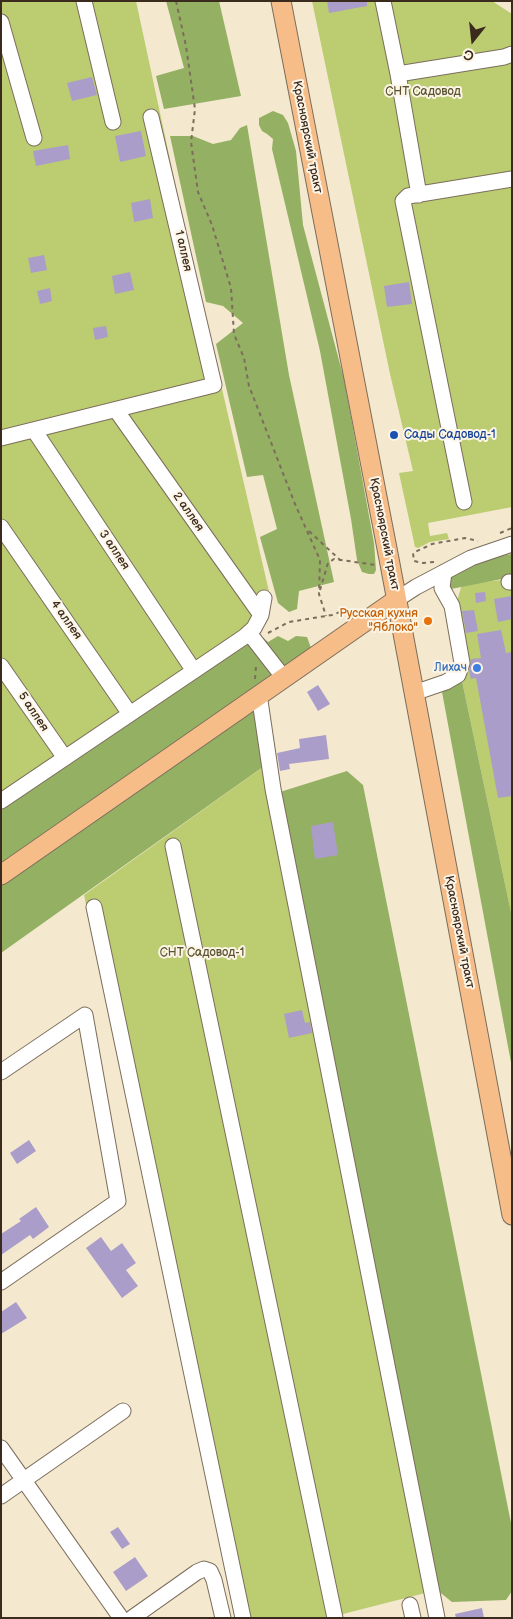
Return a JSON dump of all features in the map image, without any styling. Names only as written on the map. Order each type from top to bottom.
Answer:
[{"type":"main road","name":"Красноярский тракт","points":[[281,1],[512,1215]]},
{"type":"main road","points":[[1,875],[396,600]]},
{"type":"street","points":[[84,1],[113,122]]},
{"type":"street","points":[[383,1],[419,195]]},
{"type":"street","points":[[1,22],[34,138]]},
{"type":"street","points":[[398,74],[504,57],[512,54]]},
{"type":"street","name":"1 аллея","points":[[116,410],[214,385],[151,117]]},
{"type":"street","points":[[464,502],[403,201],[408,196],[512,179]]},
{"type":"street","points":[[1,438],[116,410]]},
{"type":"street","name":"2 аллея","points":[[116,410],[261,615]]},
{"type":"street","name":"3 аллея","points":[[34,430],[194,671]]},
{"type":"street","name":"4 аллея","points":[[1,527],[130,714]]},
{"type":"street","points":[[396,600],[471,558],[512,544]]},
{"type":"street","points":[[414,693],[446,682],[458,675],[462,663],[452,606],[442,588],[444,572]]},
{"type":"street","points":[[264,598],[261,615],[254,628],[253,638],[284,678]]},
{"type":"street","points":[[1,801],[194,671],[253,638]]},
{"type":"street","name":"5 аллея","points":[[1,666],[65,758]]},
{"type":"street","points":[[254,698],[436,1618]]},
{"type":"street","points":[[173,846],[335,1618]]},
{"type":"street","points":[[94,907],[243,1618]]},
{"type":"street","points":[[1,1072],[85,1015],[118,1201],[1,1282]]},
{"type":"street","points":[[1,1496],[123,1411]]},
{"type":"street","points":[[1,1448],[121,1618]]},
{"type":"street","points":[[132,1618],[197,1572],[204,1570],[210,1571],[214,1580],[223,1618]]},
{"type":"path","points":[[176,1],[186,46],[195,109],[191,142],[198,192],[212,225],[231,288],[234,334],[244,358],[249,386],[320,560],[320,594],[326,616]]},
{"type":"path","points":[[307,530],[340,560]]},
{"type":"path","points":[[414,561],[413,553],[432,544],[465,538],[478,541]]},
{"type":"path","points":[[320,594],[328,564],[334,559],[378,566]]},
{"type":"path","points":[[254,698],[253,638],[260,640],[271,631],[289,622],[349,610],[358,612]]},
{"type":"green space","points":[[1,1],[136,1],[186,234],[271,600],[258,633],[1,809]]},
{"type":"green space","points":[[166,1],[219,1],[241,96],[164,109],[156,76],[184,68]]},
{"type":"green space","name":"СНТ Садовод","points":[[312,1],[492,1],[512,14],[512,507],[428,523],[430,536],[447,533],[449,539],[430,542],[418,548],[415,547],[399,473],[413,471],[390,374]]},
{"type":"green space","points":[[273,111],[283,115],[288,123],[296,151],[303,225],[344,379],[374,543],[376,570],[374,574],[362,572],[357,560],[320,351],[272,149],[273,139],[262,131],[259,125],[259,118]]},
{"type":"green space","points":[[247,125],[289,375],[334,582],[299,591],[297,609],[289,612],[278,603],[260,537],[277,529],[263,475],[247,477],[216,344],[243,323],[223,306],[206,302],[170,136],[193,136],[213,144],[231,140],[240,128]]},
{"type":"green space","points":[[512,554],[512,577],[451,589],[448,580],[450,575],[489,558]]},
{"type":"green space","points":[[512,579],[512,917],[462,681],[452,618],[462,584]]},
{"type":"green space","points":[[258,633],[268,642],[278,636],[288,641],[296,636],[307,637],[311,648],[1,863],[1,809]]},
{"type":"green space","points":[[462,681],[512,917],[512,1068],[442,692],[448,685]]},
{"type":"green space","points":[[253,709],[267,764],[1,953],[1,886]]},
{"type":"green space","name":"СНТ Садовод-1","points":[[270,762],[437,1590],[339,1615],[339,1618],[237,1618],[84,895]]},
{"type":"green space","points":[[347,771],[363,785],[512,1528],[512,1591],[506,1600],[452,1602],[437,1590],[280,792]]},
{"type":"building","points":[[327,1],[367,1],[367,6],[329,13]]},
{"type":"building","points":[[92,77],[97,95],[72,101],[67,83]]},
{"type":"building","points":[[141,131],[146,156],[120,162],[115,136]]},
{"type":"building","points":[[68,145],[70,159],[36,166],[33,151]]},
{"type":"building","points":[[150,199],[153,218],[134,222],[131,203]]},
{"type":"building","points":[[44,255],[47,270],[31,273],[28,258]]},
{"type":"building","points":[[130,272],[134,290],[115,294],[112,276]]},
{"type":"building","points":[[409,282],[412,304],[387,307],[384,286]]},
{"type":"building","points":[[50,288],[52,301],[40,304],[37,291]]},
{"type":"building","points":[[106,326],[108,337],[95,340],[93,328]]},
{"type":"building","points":[[485,592],[486,601],[476,603],[475,593]]},
{"type":"building","points":[[512,596],[512,619],[498,622],[494,599]]},
{"type":"building","points":[[474,610],[478,631],[466,633],[462,611]]},
{"type":"building","points":[[501,630],[506,653],[512,652],[512,796],[498,798],[476,678],[471,679],[469,671],[471,659],[481,658],[477,634]]},
{"type":"building","points":[[318,685],[330,704],[318,711],[307,692]]},
{"type":"building","points":[[326,735],[329,759],[289,764],[290,769],[280,771],[277,753],[300,748],[299,739]]},
{"type":"building","points":[[333,822],[338,855],[315,859],[311,826]]},
{"type":"building","points":[[302,1010],[305,1023],[310,1022],[312,1033],[289,1038],[284,1014]]},
{"type":"building","points":[[29,1140],[36,1151],[17,1164],[10,1153]]},
{"type":"building","points":[[36,1207],[49,1227],[33,1239],[30,1235],[1,1255],[1,1234],[21,1221],[19,1219]]},
{"type":"building","points":[[101,1237],[111,1251],[122,1243],[136,1263],[126,1270],[138,1286],[122,1298],[86,1248]]},
{"type":"building","points":[[16,1302],[27,1318],[1,1334],[1,1312]]},
{"type":"building","points":[[118,1527],[130,1544],[122,1549],[110,1532]]},
{"type":"building","points":[[135,1557],[148,1576],[126,1591],[113,1572]]},
{"type":"building","points":[[482,1608],[484,1618],[456,1618],[455,1614]]},
{"type":"place","name":"Сады Садовод-1","points":[[394,435]]},
{"type":"place","name":"Русская кухня \"Яблоко\"","points":[[428,621]]},
{"type":"place","name":"Лихач","points":[[477,668]]}]
